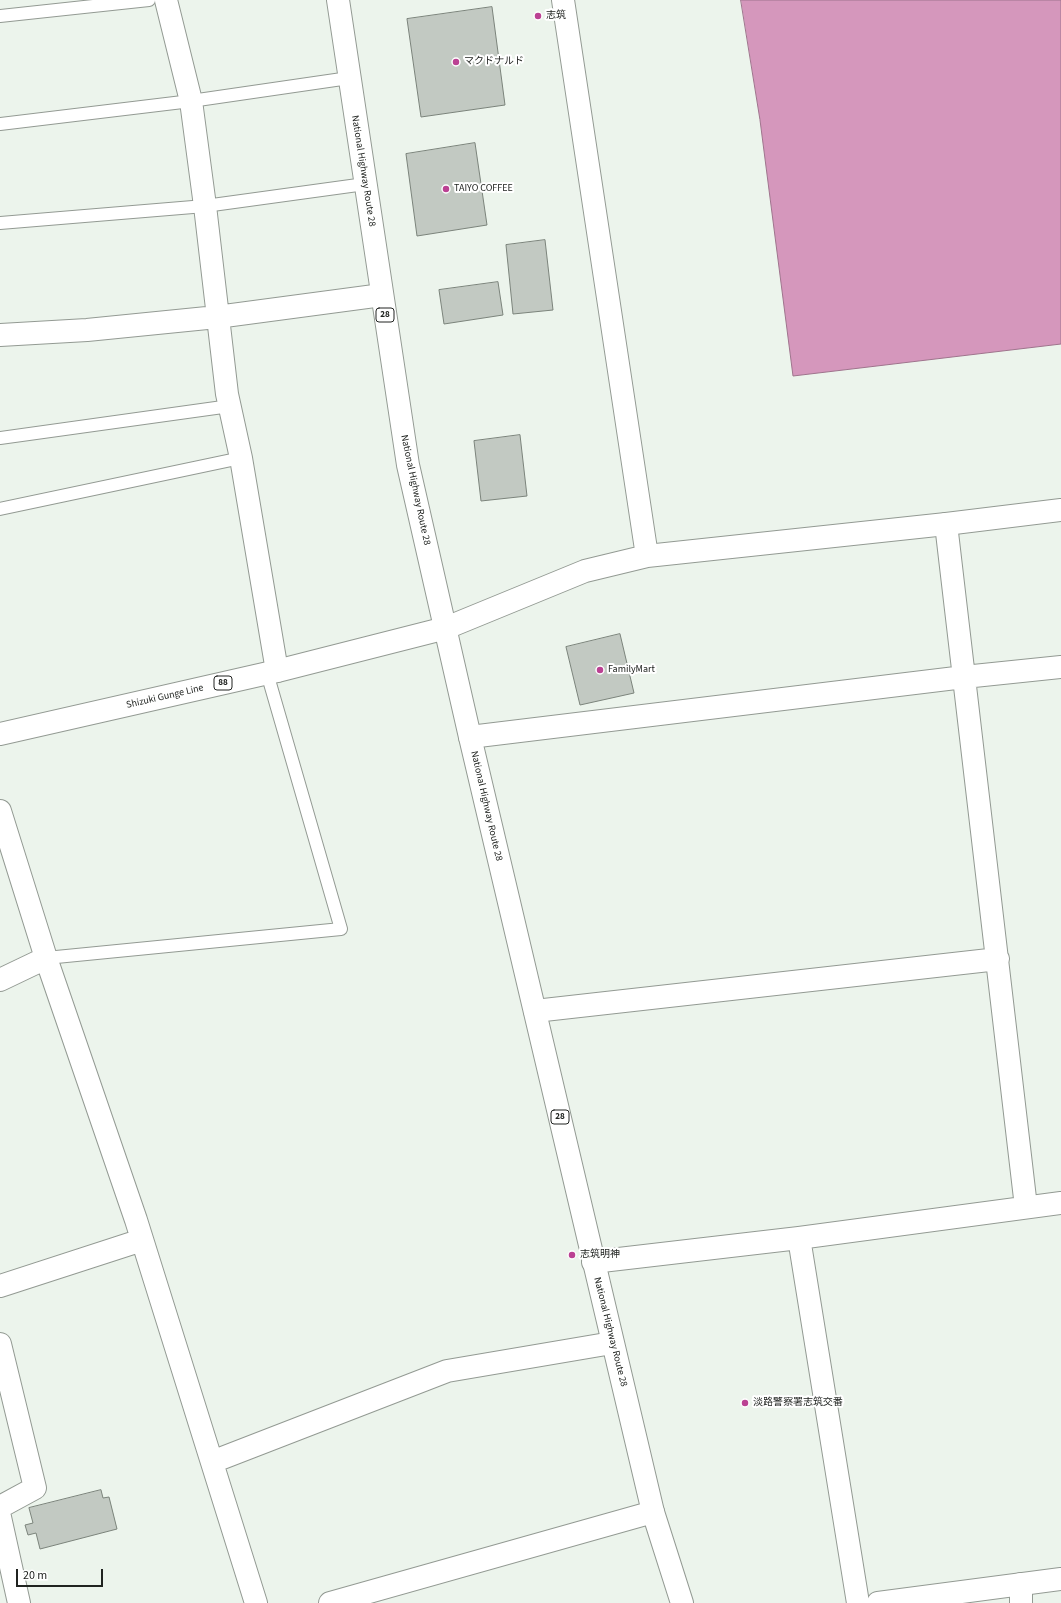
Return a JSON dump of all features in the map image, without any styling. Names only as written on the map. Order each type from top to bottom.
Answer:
[{"type":"main road","points":[[166,0],[191,101],[227,394],[241,458],[272,672]]},
{"type":"main road","name":"National Highway Route 28","points":[[338,0],[408,465],[612,1343],[653,1512],[682,1603]]},
{"type":"main road","points":[[563,0],[647,556]]},
{"type":"main road","points":[[0,335],[87,330],[217,317],[382,295]]},
{"type":"main road","name":"Shizuki Gunge Line","points":[[0,734],[272,672],[446,628],[585,572],[647,556],[946,524],[1061,510]]},
{"type":"main road","points":[[946,524],[1026,1207]]},
{"type":"main road","points":[[470,737],[964,677],[1061,667]]},
{"type":"main road","points":[[0,811],[46,958],[142,1240],[256,1603]]},
{"type":"main road","points":[[0,980],[46,958]]},
{"type":"main road","points":[[535,1011],[998,959]]},
{"type":"main road","points":[[593,1262],[799,1238],[1061,1203]]},
{"type":"main road","points":[[799,1238],[858,1603]]},
{"type":"main road","points":[[0,1286],[142,1240]]},
{"type":"main road","points":[[212,1462],[447,1372],[612,1343]]},
{"type":"main road","points":[[0,1344],[35,1488],[0,1507]]},
{"type":"main road","points":[[330,1603],[653,1512]]},
{"type":"main road","points":[[0,1517],[19,1603]]},
{"type":"main road","points":[[878,1603],[1021,1593],[1061,1578]]},
{"type":"lane","points":[[0,16],[149,0]]},
{"type":"lane","points":[[0,124],[191,101],[349,78]]},
{"type":"lane","points":[[0,223],[205,206],[365,184]]},
{"type":"lane","points":[[0,438],[230,406]]},
{"type":"lane","points":[[0,509],[241,458]]},
{"type":"lane","points":[[46,958],[341,929],[272,672]]},
{"type":"shaded area","points":[[741,0],[1061,0],[1061,344],[793,376],[760,120]]},
{"type":"building","name":"マクドナルド","points":[[492,7],[505,105],[421,117],[407,19]]},
{"type":"building","name":"TAIYO COFFEE","points":[[475,143],[487,225],[417,236],[406,154]]},
{"type":"building","points":[[545,240],[553,310],[513,314],[506,245]]},
{"type":"building","points":[[498,282],[503,315],[444,324],[439,290]]},
{"type":"building","points":[[520,435],[527,496],[481,501],[474,441]]},
{"type":"building","name":"FamilyMart","points":[[620,634],[634,693],[580,705],[566,647]]},
{"type":"building","points":[[101,1490],[103,1498],[109,1497],[117,1529],[40,1549],[36,1533],[28,1535],[25,1525],[33,1523],[29,1508]]},
{"type":"place","name":"志筑","points":[[538,16]]},
{"type":"place","name":"マクドナルド","points":[[456,62]]},
{"type":"place","name":"TAIYO COFFEE","points":[[446,189]]},
{"type":"place","name":"FamilyMart","points":[[600,670]]},
{"type":"place","name":"志筑明神","points":[[572,1255]]},
{"type":"place","name":"淡路警察署志筑交番","points":[[745,1403]]}]
